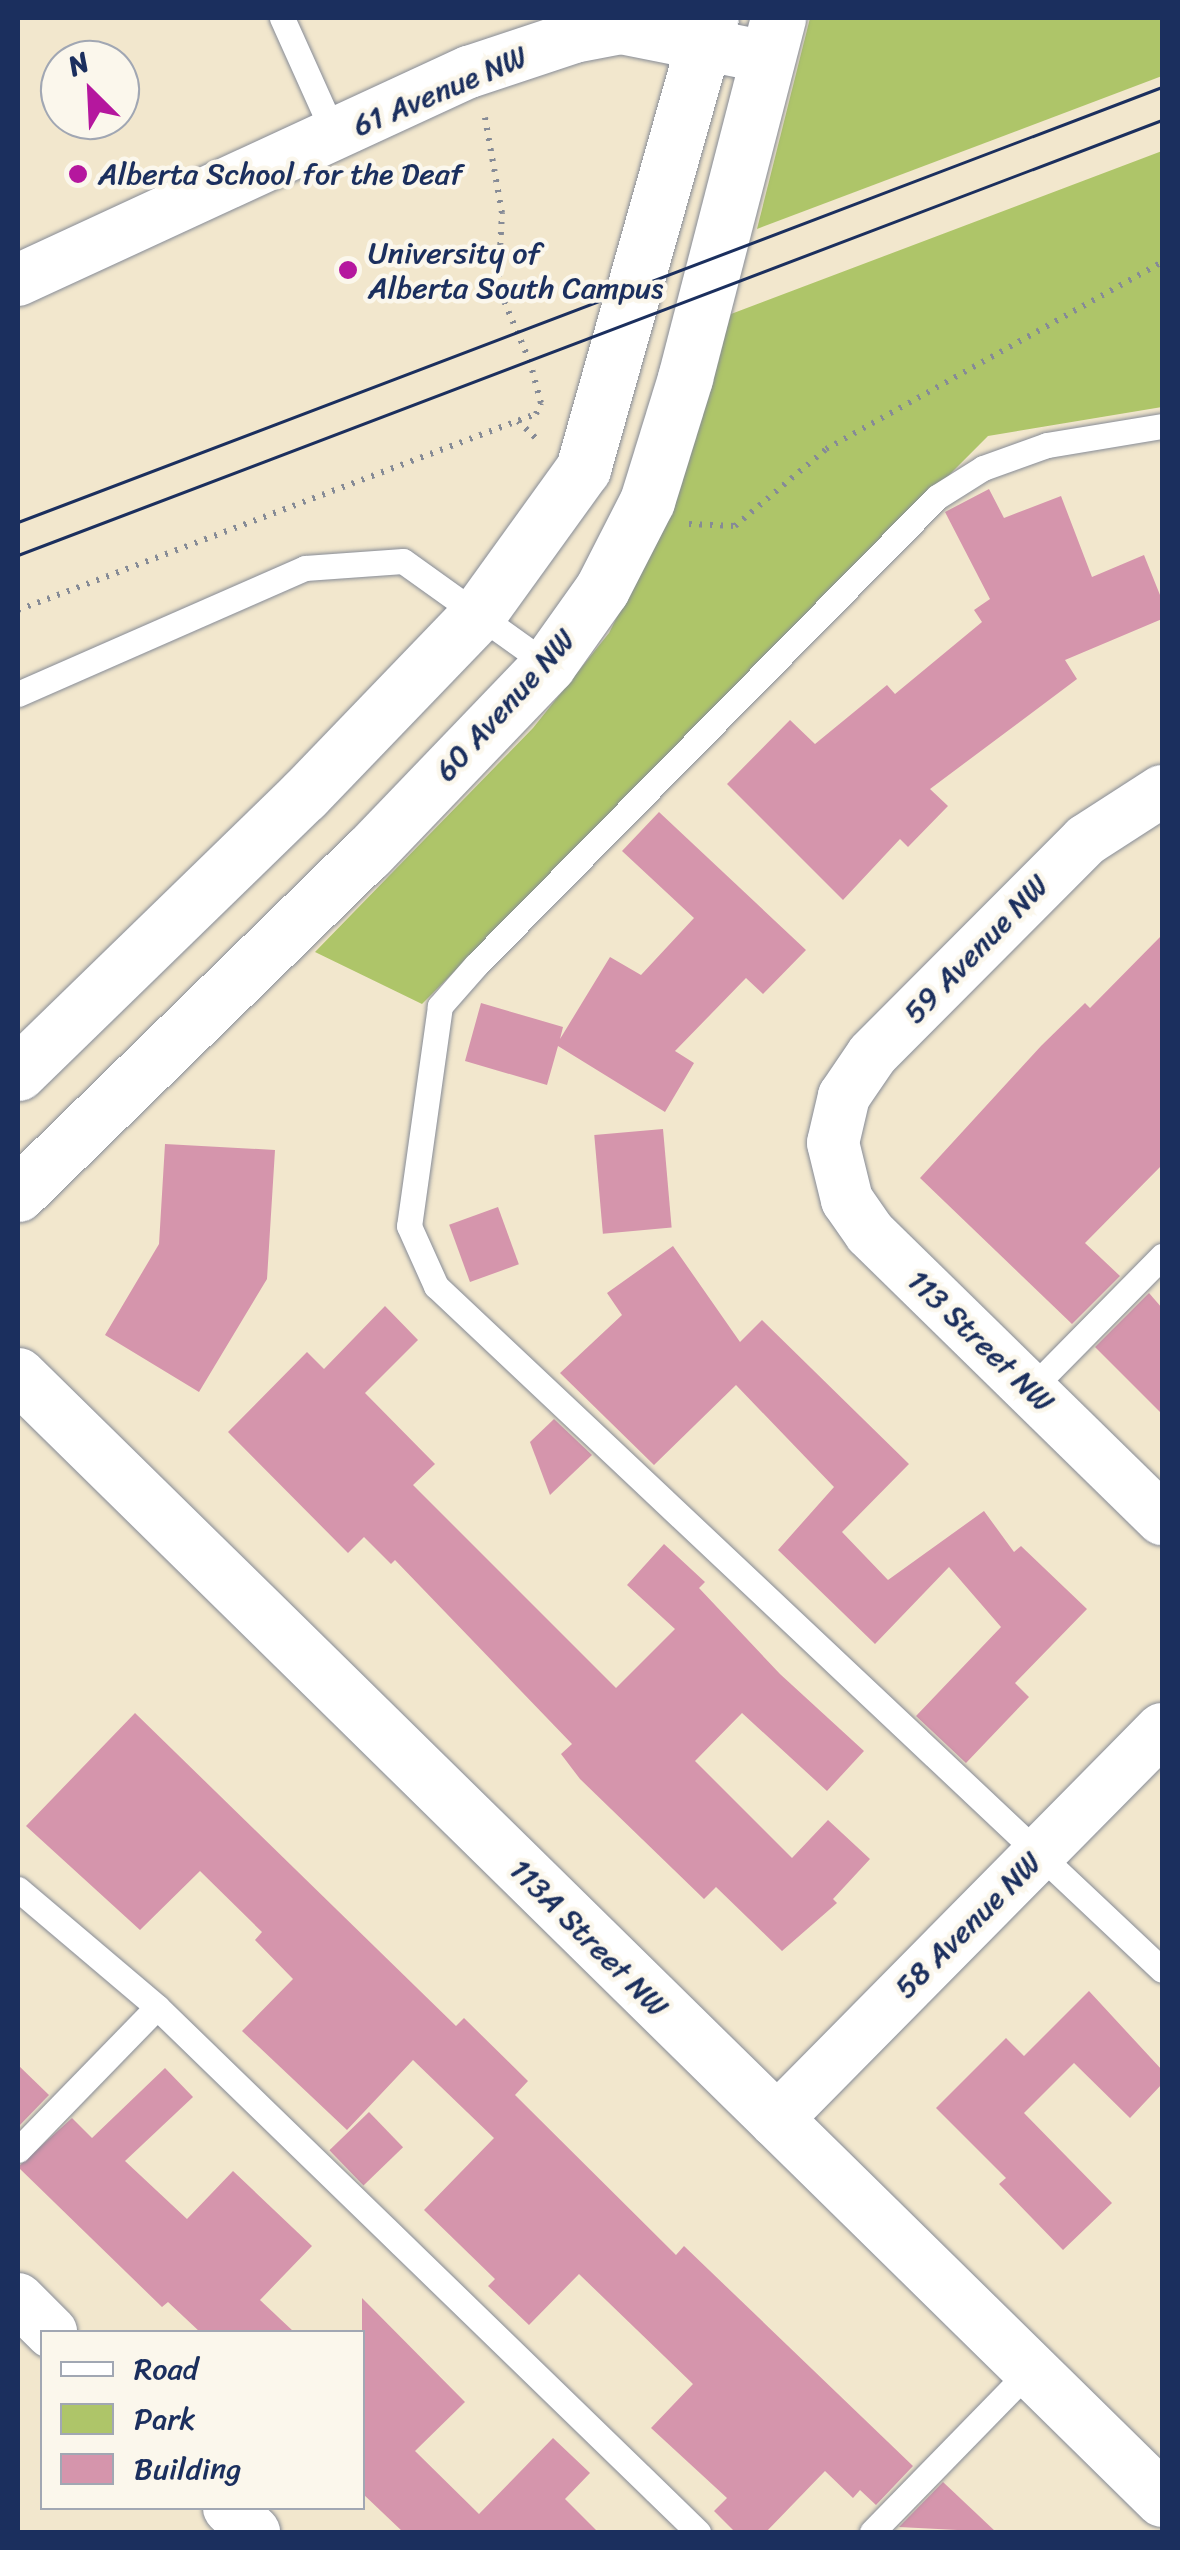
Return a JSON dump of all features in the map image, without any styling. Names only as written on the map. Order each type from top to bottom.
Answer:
[{"type":"street","name":"61 Avenue NW","points":[[18,280],[468,72],[574,37],[621,28],[708,29],[773,37]]},
{"type":"street","points":[[18,1073],[304,795],[479,613],[583,469],[708,29]]},
{"type":"street","name":"60 Avenue NW","points":[[18,1194],[368,853],[548,666],[602,589],[646,502],[773,37]]},
{"type":"street","name":"59 Avenue NW","points":[[833,1143],[844,1096],[872,1054],[1086,840],[1162,791]]},
{"type":"street","name":"113 Street NW","points":[[833,1143],[847,1200],[870,1233],[1162,1520]]},
{"type":"street","name":"113A Street NW","points":[[18,1375],[774,2122],[1162,2499]]},
{"type":"street","name":"58 Avenue NW","points":[[774,2122],[1162,1730]]},
{"type":"street","points":[[18,2299],[49,2330]]},
{"type":"street","points":[[230,2510],[254,2532]]},
{"type":"lane","points":[[282,18],[335,136]]},
{"type":"lane","points":[[1162,426],[1048,445],[983,468],[937,496],[476,964],[440,1006],[410,1226],[436,1286],[1042,1850],[1162,1970]]},
{"type":"lane","points":[[18,694],[306,568],[404,561],[548,666]]},
{"type":"lane","points":[[1031,1389],[1162,1256]]},
{"type":"lane","points":[[18,1889],[157,2007],[698,2532]]},
{"type":"lane","points":[[18,2150],[157,2007]]},
{"type":"lane","points":[[872,2532],[1030,2370]]},
{"type":"path","points":[[18,610],[536,414],[541,403],[498,287],[502,213],[484,112]]},
{"type":"path","points":[[672,515],[697,528],[735,526],[826,449],[1162,262]]},
{"type":"path","points":[[518,421],[552,453]]},
{"type":"green space","points":[[810,18],[1162,18],[1162,76],[757,229]]},
{"type":"green space","points":[[1162,151],[1162,407],[988,436],[422,1004],[315,952],[533,728],[609,633],[676,499],[731,314]]},
{"type":"building","points":[[989,489],[1004,518],[1061,496],[1092,577],[1144,555],[1162,600],[1162,619],[1065,660],[1077,679],[930,789],[948,806],[908,847],[900,839],[843,900],[727,784],[790,720],[815,744],[887,685],[895,694],[982,622],[974,610],[990,599],[945,512]]},
{"type":"building","points":[[659,812],[806,950],[763,994],[746,978],[675,1051],[694,1063],[665,1112],[558,1046],[547,1085],[465,1061],[481,1003],[563,1027],[560,1039],[610,957],[641,975],[694,918],[622,851]]},
{"type":"building","points":[[1162,935],[1162,1165],[1085,1243],[1120,1276],[1072,1324],[920,1178],[1041,1046],[1085,1003],[1090,1008]]},
{"type":"building","points":[[663,1129],[672,1228],[603,1234],[594,1135]]},
{"type":"building","points":[[165,1144],[275,1150],[267,1279],[199,1392],[105,1335],[159,1244]]},
{"type":"building","points":[[498,1207],[519,1264],[470,1282],[449,1225]]},
{"type":"building","points":[[673,1246],[740,1342],[762,1320],[909,1464],[842,1532],[888,1580],[984,1511],[1014,1552],[1021,1546],[1087,1609],[1015,1683],[1029,1697],[966,1763],[916,1716],[1001,1627],[949,1567],[875,1644],[778,1550],[834,1487],[736,1385],[654,1465],[560,1373],[622,1315],[607,1293]]},
{"type":"building","points":[[1149,1293],[1162,1308],[1162,1414],[1095,1347]]},
{"type":"building","points":[[385,1306],[418,1340],[365,1393],[435,1464],[413,1485],[616,1688],[675,1629],[627,1585],[664,1544],[705,1582],[699,1588],[780,1674],[864,1751],[827,1791],[742,1713],[695,1761],[792,1858],[828,1820],[870,1859],[833,1899],[837,1903],[782,1951],[716,1887],[704,1899],[580,1779],[561,1754],[572,1744],[395,1560],[391,1564],[364,1537],[348,1553],[228,1432],[307,1352],[324,1369]]},
{"type":"building","points":[[554,1419],[592,1455],[550,1495],[530,1442]]},
{"type":"building","points":[[135,1713],[456,2026],[464,2018],[528,2081],[515,2095],[676,2255],[684,2246],[913,2466],[876,2505],[860,2490],[853,2498],[825,2471],[766,2532],[735,2532],[714,2511],[727,2498],[651,2428],[693,2384],[579,2274],[529,2325],[488,2286],[495,2279],[424,2210],[494,2138],[413,2060],[347,2130],[242,2031],[293,1979],[255,1940],[262,1932],[200,1871],[140,1930],[26,1826]]},
{"type":"building","points":[[1089,1991],[1162,2070],[1162,2084],[1130,2118],[1074,2063],[1024,2113],[1112,2203],[1063,2250],[999,2184],[1006,2178],[936,2108],[1006,2038],[1024,2056]]},
{"type":"building","points":[[18,2065],[49,2095],[18,2127]]},
{"type":"building","points":[[165,2068],[193,2097],[125,2161],[187,2219],[233,2171],[312,2246],[260,2300],[292,2330],[198,2330],[168,2302],[162,2307],[18,2167],[72,2118],[92,2138]]},
{"type":"building","points":[[369,2112],[403,2147],[363,2185],[329,2150]]},
{"type":"building","points":[[362,2298],[465,2402],[415,2451],[479,2514],[553,2438],[590,2473],[565,2499],[598,2532],[403,2532],[365,2496]]},
{"type":"building","points":[[943,2482],[996,2532],[899,2527]]},
{"type":"tram line","points":[[18,522],[1162,87]]},
{"type":"tram line","points":[[18,555],[1162,120]]},
{"type":"place","name":"Alberta School for the Deaf","points":[[78,174]]},
{"type":"place","name":"University of Alberta South Campus","points":[[348,270]]}]
